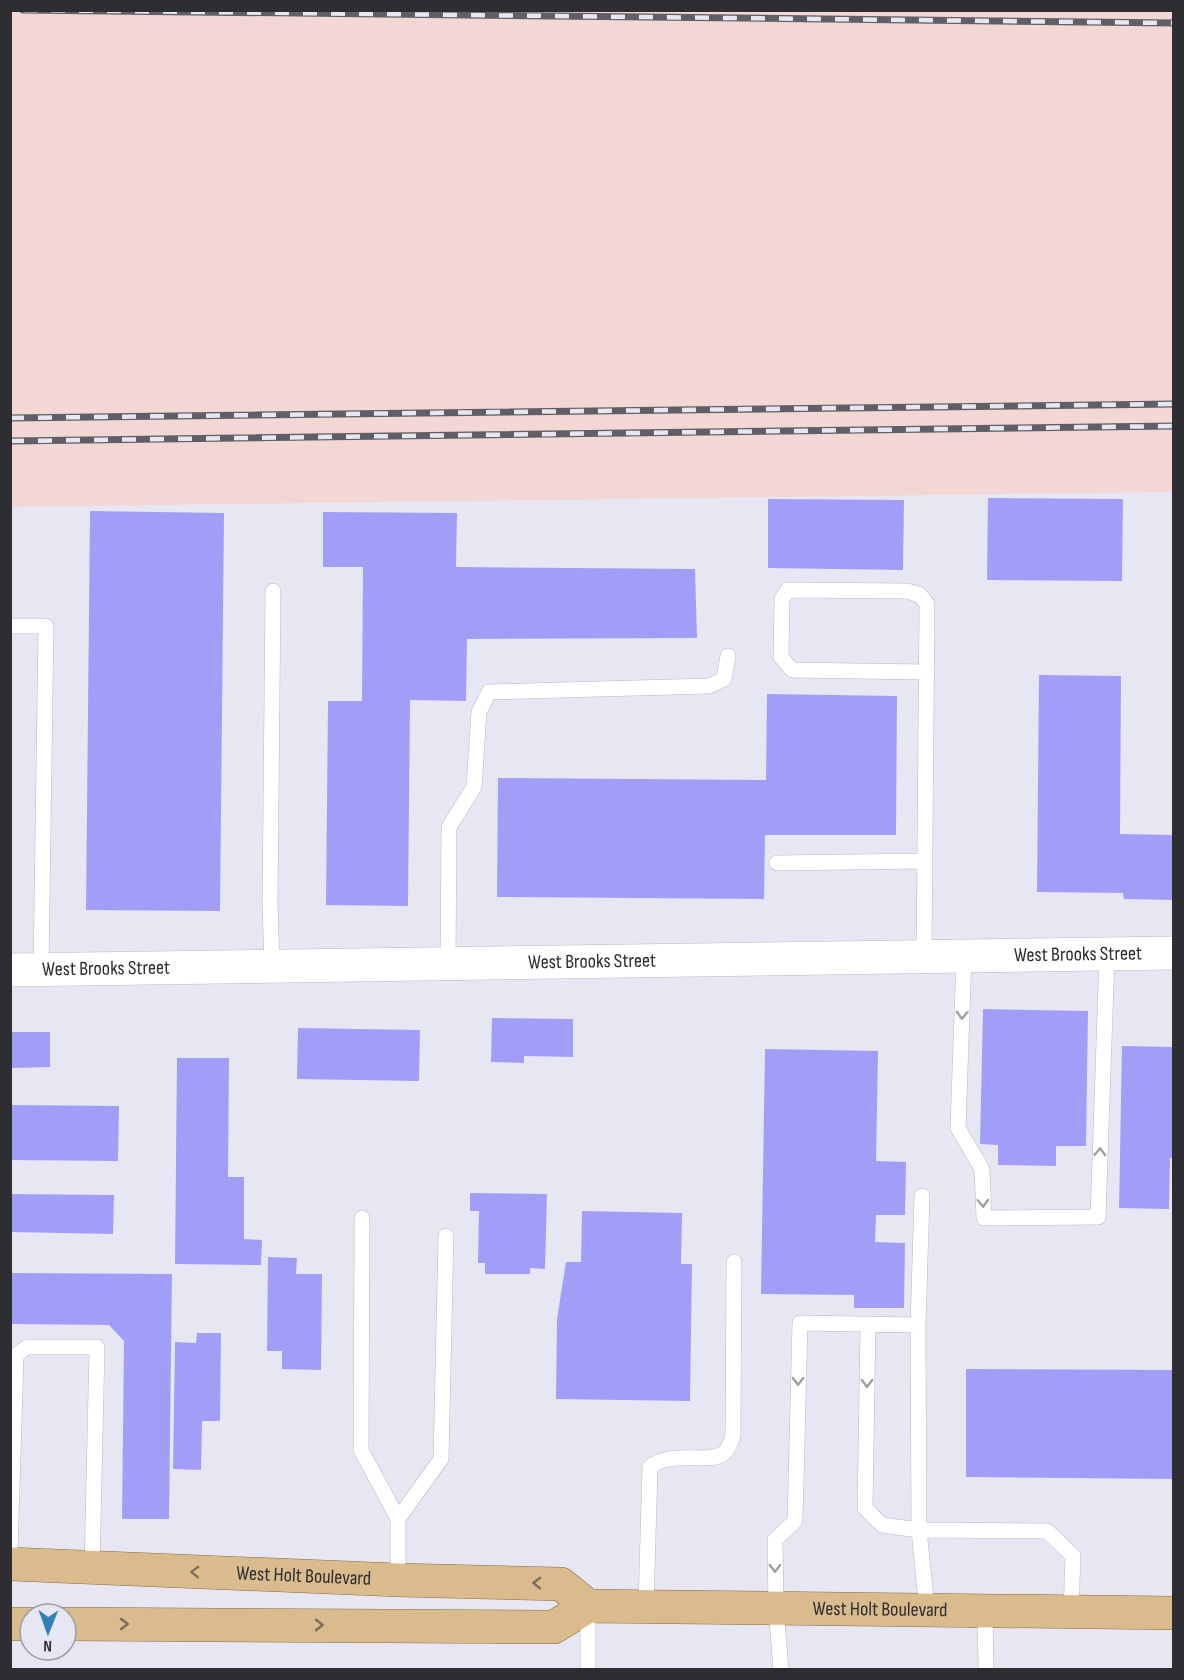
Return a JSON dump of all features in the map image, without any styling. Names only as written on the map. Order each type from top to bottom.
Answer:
[{"type":"main road","name":"West Holt Boulevard","points":[[10,1564],[398,1580],[561,1584],[588,1606],[1173,1613]]},
{"type":"main road","points":[[78,1624],[554,1627],[588,1606]]},
{"type":"street","name":"West Brooks Street","points":[[26,970],[1173,953]]},
{"type":"lane","points":[[924,957],[927,604],[920,595],[907,591],[788,590],[782,599],[781,657],[792,670],[926,672]]},
{"type":"lane","points":[[272,966],[270,904],[273,591]]},
{"type":"lane","points":[[10,626],[46,626],[26,970]]},
{"type":"lane","points":[[448,964],[449,827],[474,787],[479,711],[489,693],[710,686],[724,679],[728,656]]},
{"type":"lane","points":[[777,863],[925,861]]},
{"type":"lane","points":[[964,956],[958,1128],[982,1168],[984,1218],[1098,1217],[1107,954]]},
{"type":"lane","points":[[922,1196],[918,1325],[919,1530],[927,1610]]},
{"type":"lane","points":[[362,1218],[361,1450],[398,1519],[398,1580]]},
{"type":"lane","points":[[398,1519],[441,1459],[446,1236]]},
{"type":"lane","points":[[646,1606],[650,1467],[659,1460],[676,1457],[718,1457],[726,1452],[733,1435],[734,1262]]},
{"type":"lane","points":[[781,1670],[776,1608],[775,1540],[795,1521],[800,1323],[918,1325]]},
{"type":"lane","points":[[868,1324],[865,1508],[882,1525],[919,1530],[1047,1531],[1073,1556],[1071,1612]]},
{"type":"lane","points":[[10,1554],[15,1355],[27,1347],[97,1347],[93,1568]]},
{"type":"lane","points":[[588,1606],[588,1670]]},
{"type":"lane","points":[[985,1611],[986,1670]]},
{"type":"shaded area","points":[[10,11],[1173,11],[1173,492],[11,507]]},
{"type":"building","points":[[988,498],[1123,499],[1122,581],[987,580]]},
{"type":"building","points":[[768,499],[904,500],[903,570],[768,568]]},
{"type":"building","points":[[90,511],[224,513],[220,911],[86,910]]},
{"type":"building","points":[[323,512],[457,513],[456,567],[695,569],[697,638],[467,639],[466,701],[410,700],[408,906],[326,905],[328,701],[362,701],[363,567],[323,567]]},
{"type":"building","points":[[1039,675],[1121,676],[1120,834],[1174,835],[1174,900],[1124,899],[1123,893],[1037,892]]},
{"type":"building","points":[[767,694],[897,696],[896,835],[765,835],[764,899],[497,897],[498,778],[766,780]]},
{"type":"building","points":[[983,1009],[1088,1011],[1086,1146],[1056,1146],[1056,1166],[998,1165],[998,1145],[980,1144]]},
{"type":"building","points":[[492,1018],[573,1019],[573,1057],[524,1056],[524,1063],[491,1062]]},
{"type":"building","points":[[298,1028],[420,1030],[419,1081],[297,1079]]},
{"type":"building","points":[[10,1032],[50,1032],[50,1067],[10,1068]]},
{"type":"building","points":[[1122,1046],[1174,1047],[1174,1158],[1170,1158],[1169,1209],[1119,1208]]},
{"type":"building","points":[[765,1049],[878,1051],[876,1161],[906,1162],[905,1215],[876,1215],[875,1242],[905,1243],[904,1308],[854,1308],[854,1295],[761,1294]]},
{"type":"building","points":[[177,1058],[229,1058],[228,1177],[244,1177],[244,1239],[262,1240],[261,1265],[175,1264]]},
{"type":"building","points":[[10,1105],[119,1106],[118,1161],[10,1160]]},
{"type":"building","points":[[470,1193],[547,1194],[545,1269],[530,1268],[530,1274],[485,1274],[485,1263],[478,1263],[479,1211],[470,1211]]},
{"type":"building","points":[[10,1194],[114,1195],[113,1234],[10,1232]]},
{"type":"building","points":[[582,1211],[682,1213],[681,1264],[692,1264],[690,1401],[556,1399],[557,1319],[566,1262],[581,1262]]},
{"type":"building","points":[[268,1257],[297,1258],[296,1274],[322,1274],[321,1370],[282,1369],[282,1351],[267,1351]]},
{"type":"building","points":[[10,1273],[172,1274],[169,1519],[122,1519],[124,1341],[109,1325],[10,1324]]},
{"type":"building","points":[[197,1333],[221,1333],[220,1421],[202,1421],[201,1470],[173,1469],[175,1342],[196,1343]]},
{"type":"building","points":[[966,1369],[1174,1370],[1174,1479],[966,1477]]},
{"type":"railway","points":[[23,10],[1174,23]]},
{"type":"railway","points":[[10,418],[1174,404]]},
{"type":"railway","points":[[10,441],[1174,426]]}]
